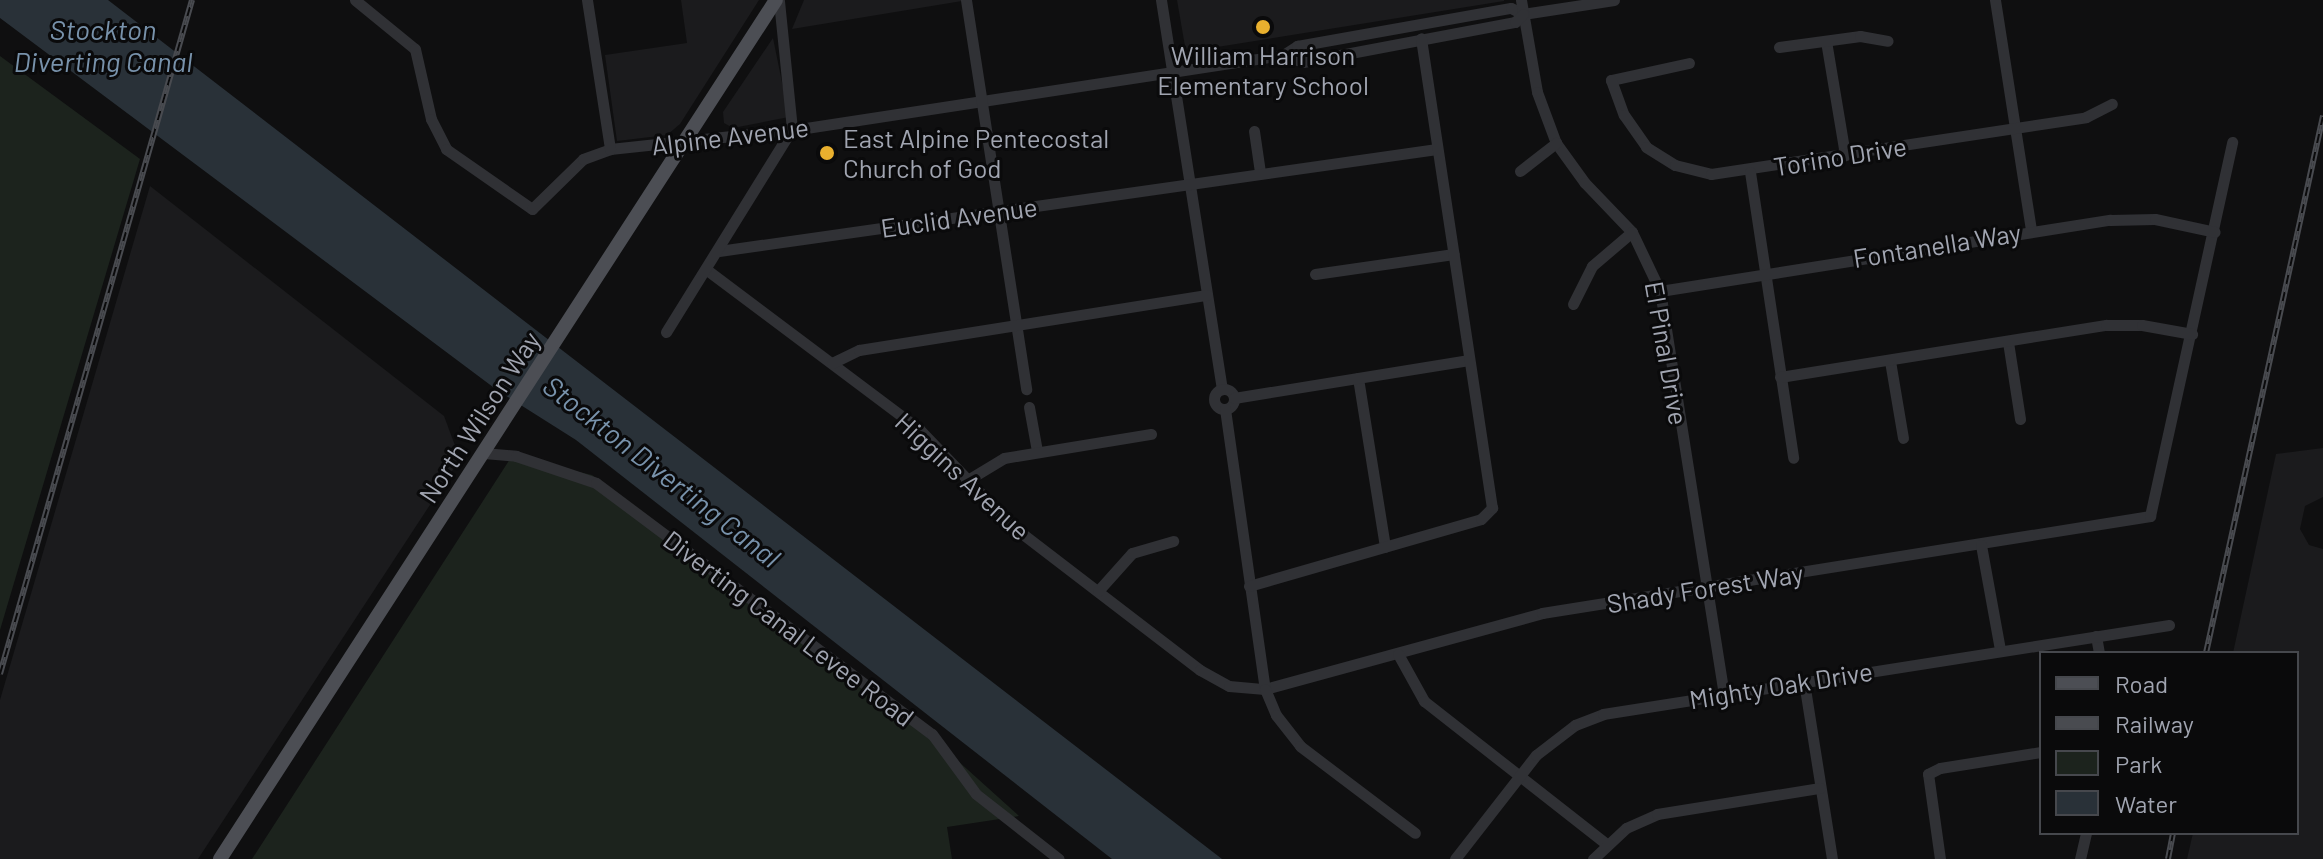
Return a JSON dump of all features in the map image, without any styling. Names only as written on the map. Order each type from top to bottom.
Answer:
[{"type":"main road","name":"North Wilson Way","points":[[220,859],[778,0]]},
{"type":"street","name":"Alpine Avenue","points":[[355,0],[415,49],[431,119],[446,149],[532,209],[583,159],[610,149],[682,144],[981,102],[1283,55],[1297,46],[1511,8],[1523,14],[1614,0]]},
{"type":"street","points":[[587,0],[610,149]]},
{"type":"street","points":[[666,332],[792,129],[778,0]]},
{"type":"street","points":[[966,0],[1026,389]]},
{"type":"street","points":[[1161,0],[1222,389],[1234,398]]},
{"type":"street","name":"El Pinal Drive","points":[[1521,0],[1537,92],[1556,143],[1585,183],[1632,232],[1660,291],[1724,693]]},
{"type":"street","points":[[1995,0],[2031,231]]},
{"type":"street","name":"Alpine Avenue","points":[[1283,55],[1303,62],[1515,22],[1523,14]]},
{"type":"street","points":[[1779,47],[1860,36],[1888,41]]},
{"type":"street","points":[[1249,586],[1490,513],[1421,38]]},
{"type":"street","points":[[1826,41],[1845,155]]},
{"type":"street","name":"Torino Drive","points":[[1689,63],[1611,80],[1634,131],[1659,156],[1696,171],[1750,172],[2086,117],[2112,104]]},
{"type":"street","points":[[1254,131],[1260,172]]},
{"type":"street","points":[[1780,377],[2125,324],[2192,334],[2232,142]]},
{"type":"street","points":[[1520,171],[1556,143]]},
{"type":"street","name":"Euclid Avenue","points":[[719,251],[1437,149]]},
{"type":"street","points":[[1750,172],[1793,458]]},
{"type":"street","name":"Fontanella Way","points":[[1660,291],[2031,231],[2131,219],[2215,232]]},
{"type":"street","points":[[1573,304],[1592,266],[1632,232]]},
{"type":"street","points":[[1315,274],[1454,254]]},
{"type":"street","name":"Higgins Avenue","points":[[707,270],[920,430],[1011,525],[1200,670],[1229,686],[1265,689]]},
{"type":"street","points":[[832,363],[859,350],[1207,295]]},
{"type":"street","name":"Shady Forest Way","points":[[1265,689],[1542,613],[2150,516],[2192,334]]},
{"type":"street","points":[[2008,342],[2020,419]]},
{"type":"street","points":[[1225,409],[1234,398],[1469,360]]},
{"type":"street","points":[[1890,361],[1903,438]]},
{"type":"street","points":[[1358,378],[1385,547]]},
{"type":"street","points":[[1222,389],[1214,398],[1225,409],[1265,689],[1286,732],[1300,746],[1415,833]]},
{"type":"street","points":[[1029,407],[1037,451]]},
{"type":"street","points":[[966,481],[1004,458],[1151,434]]},
{"type":"street","name":"Diverting Canal Levee Road","points":[[484,453],[516,456],[596,483],[932,734],[976,794],[1059,859]]},
{"type":"street","points":[[1098,591],[1132,553],[1173,541]]},
{"type":"street","points":[[1981,545],[2000,650]]},
{"type":"street","name":"Mighty Oak Drive","points":[[1455,859],[1518,775],[1553,739],[1589,720],[1724,693],[2169,625]]},
{"type":"street","points":[[2096,636],[2099,651]]},
{"type":"street","points":[[1398,654],[1424,701],[1605,843]]},
{"type":"street","points":[[1804,682],[1832,859]]},
{"type":"street","points":[[1940,859],[1928,774],[1940,768],[2039,752]]},
{"type":"street","points":[[1593,859],[1605,843],[1657,814],[1820,788]]},
{"type":"street","points":[[2080,859],[2086,835]]},
{"type":"shaded area","points":[[681,0],[759,0],[680,124],[667,135],[617,141],[605,55],[687,43]]},
{"type":"shaded area","points":[[804,0],[962,0],[962,1],[792,29]]},
{"type":"shaded area","name":"William Harrison Elementary School","points":[[1177,0],[1504,0],[1504,1],[1186,52]]},
{"type":"shaded area","points":[[773,38],[789,117],[733,128],[724,123],[723,112]]},
{"type":"shaded area","points":[[150,186],[444,416],[460,459],[198,859],[0,859],[0,700]]},
{"type":"shaded area","points":[[2323,448],[2323,497],[2305,506],[2300,529],[2309,545],[2323,549],[2323,859],[2187,859],[2193,835],[2299,835],[2299,651],[2233,651],[2276,454]]},
{"type":"green space","points":[[0,56],[140,159],[0,630]]},
{"type":"green space","points":[[512,456],[592,475],[947,751],[1019,816],[947,827],[952,859],[252,859]]},
{"type":"water","name":"Stockton Diverting Canal","points":[[0,0],[108,0],[1222,859],[1112,859],[576,440],[497,390],[0,18]]},
{"type":"railway","points":[[0,674],[192,0]]},
{"type":"railway","points":[[2206,651],[2323,116]]},
{"type":"railway","points":[[2168,859],[2173,835]]},
{"type":"place","name":"William Harrison Elementary School","points":[[1263,27]]},
{"type":"place","name":"East Alpine Pentecostal Church of God","points":[[827,153]]}]
